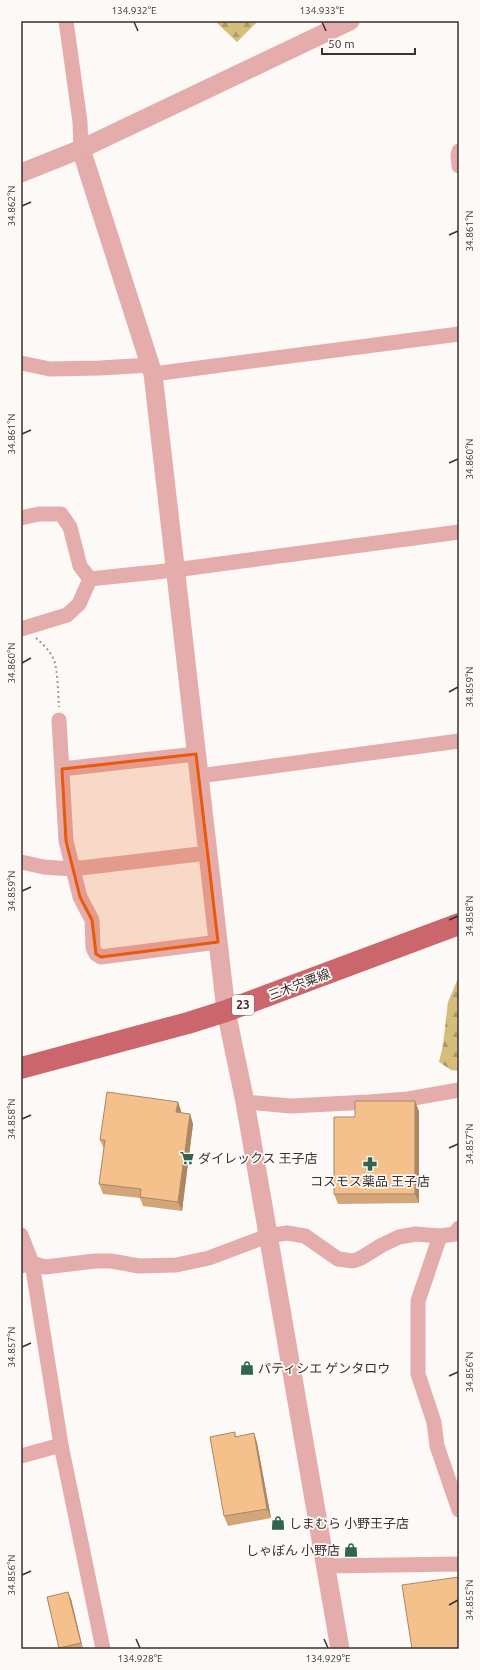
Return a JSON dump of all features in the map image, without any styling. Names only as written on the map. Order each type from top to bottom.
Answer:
[{"type":"main road","name":"三木宍粟線","points":[[21,1068],[188,1023],[226,1011],[459,924]]},
{"type":"street","points":[[66,21],[80,122],[81,149],[152,369],[226,1011],[245,1102],[340,1649]]},
{"type":"street","points":[[21,173],[81,149],[350,21]]},
{"type":"street","points":[[459,151],[459,166]]},
{"type":"street","points":[[21,363],[50,369],[152,369],[459,334]]},
{"type":"street","points":[[21,518],[39,514],[61,514],[70,527],[80,566],[90,579]]},
{"type":"street","points":[[90,579],[175,570],[459,532]]},
{"type":"street","points":[[22,627],[49,621],[67,614],[79,604],[90,579]]},
{"type":"street","points":[[59,720],[66,841],[72,870],[80,897],[92,920],[92,948],[96,954],[102,957],[218,942]]},
{"type":"street","points":[[199,776],[459,741]]},
{"type":"street","points":[[62,769],[196,754]]},
{"type":"street","points":[[21,862],[44,867],[72,870],[208,853]]},
{"type":"street","points":[[245,1102],[290,1106],[368,1102],[408,1099],[459,1090]]},
{"type":"street","points":[[27,1264],[45,1267],[95,1261],[111,1261],[139,1266],[176,1265],[209,1258],[268,1236],[287,1233],[305,1236],[338,1259],[353,1261],[398,1237],[416,1234],[440,1236],[455,1234],[459,1228]]},
{"type":"street","points":[[21,1236],[61,1446],[103,1649]]},
{"type":"street","points":[[440,1236],[418,1301],[418,1374],[434,1422],[437,1446],[459,1510]]},
{"type":"street","points":[[21,1456],[61,1446]]},
{"type":"street","points":[[325,1566],[459,1564]]},
{"type":"path","points":[[22,627],[44,645],[54,660],[58,690],[59,720]]},
{"type":"highlighted area","points":[[196,754],[218,942],[101,957],[96,954],[92,920],[80,897],[66,841],[62,769]]},
{"type":"green space","points":[[215,21],[258,21],[237,42]]},
{"type":"green space","points":[[459,976],[459,1071],[451,1070],[439,1062],[443,1045],[448,1002]]},
{"type":"building","points":[[107,1092],[178,1102],[176,1112],[190,1114],[178,1202],[140,1197],[141,1189],[99,1184],[105,1140],[100,1140]]},
{"type":"building","points":[[355,1101],[415,1101],[415,1194],[334,1194],[334,1117],[355,1117]]},
{"type":"building","points":[[235,1432],[235,1437],[254,1433],[267,1509],[224,1516],[210,1437]]},
{"type":"building","points":[[459,1577],[459,1649],[412,1649],[402,1585]]},
{"type":"building","points":[[68,1592],[81,1643],[59,1648],[47,1597]]},
{"type":"place","name":"ダイレックス 王子店","points":[[187,1158]]},
{"type":"place","name":"コスモス薬品 王子店","points":[[370,1164]]},
{"type":"place","name":"パティシエ ゲンタロウ","points":[[247,1368]]},
{"type":"place","name":"しまむら 小野王子店","points":[[278,1523]]},
{"type":"place","name":"しゃぼん 小野店","points":[[351,1550]]}]
